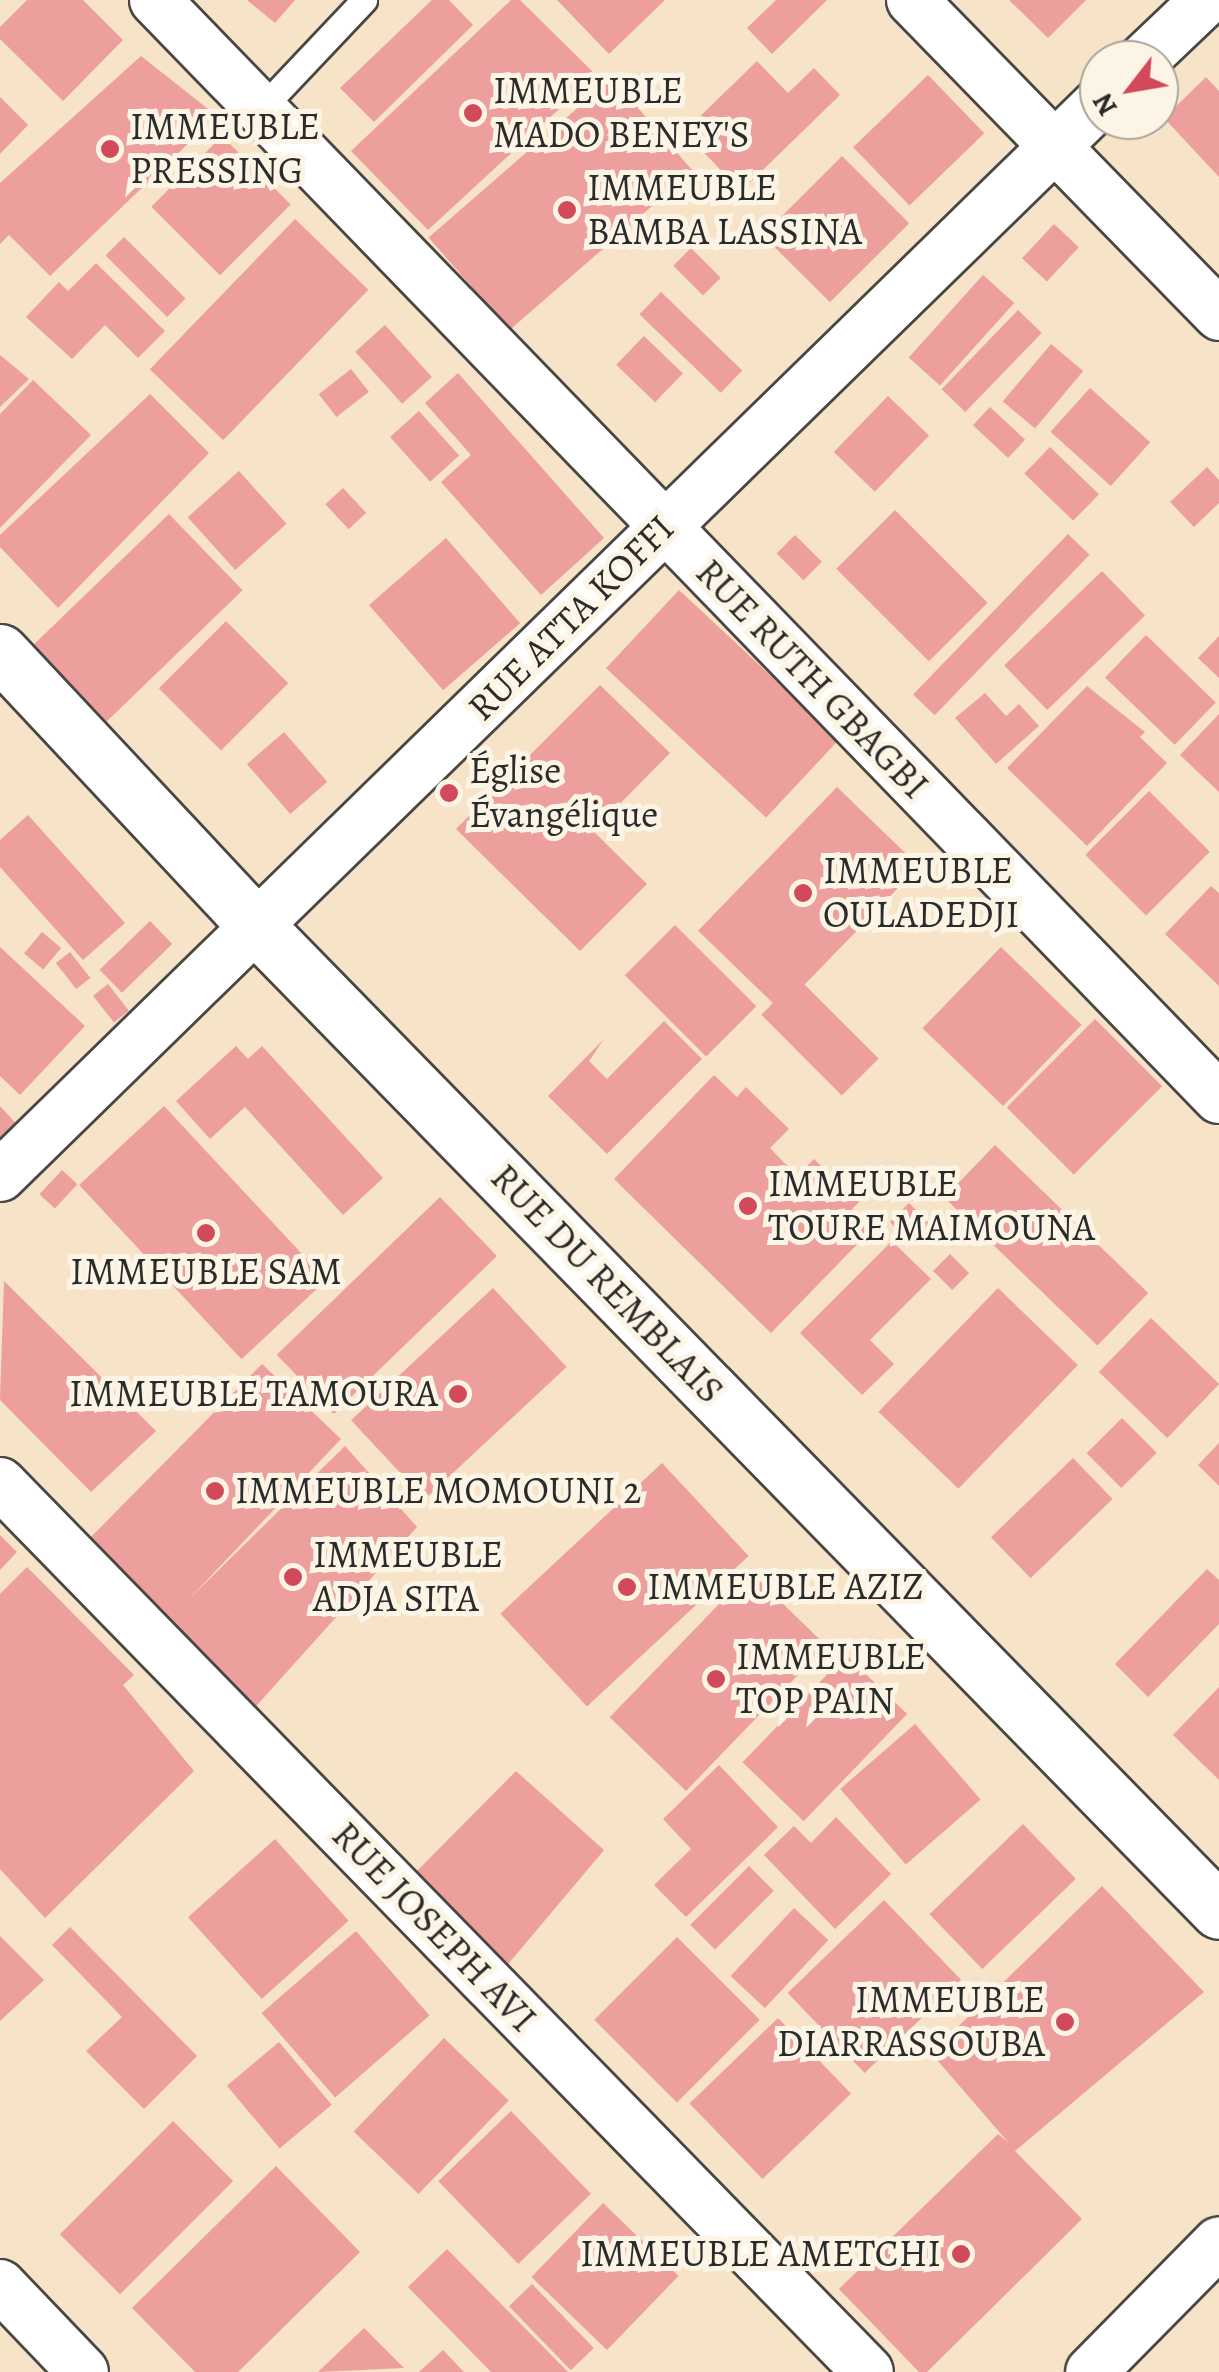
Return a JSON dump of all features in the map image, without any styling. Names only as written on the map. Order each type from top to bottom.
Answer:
[{"type":"street","name":"RUE RUTH GBAGBI","points":[[155,0],[1219,1098]]},
{"type":"street","points":[[912,0],[1219,316]]},
{"type":"street","points":[[1165,40],[1206,0]]},
{"type":"street","name":"RUE ATTA KOFFI","points":[[0,1176],[259,928],[663,526],[1079,122]]},
{"type":"street","name":"RUE DU REMBLAIS","points":[[0,652],[259,928],[1219,1911]]},
{"type":"street","name":"RUE JOSEPH AVI","points":[[0,1483],[868,2372]]},
{"type":"street","points":[[1092,2372],[1219,2242]]},
{"type":"street","points":[[0,2286],[83,2372]]},
{"type":"lane","points":[[261,109],[364,0]]},
{"type":"building","points":[[27,0],[83,0],[123,40],[63,101],[0,39],[0,27]]},
{"type":"building","points":[[247,0],[295,0],[275,23]]},
{"type":"building","points":[[432,0],[449,0],[473,25],[374,122],[340,88]]},
{"type":"building","name":"IMMEUBLE MADO BENEY'S","points":[[511,0],[520,0],[596,75],[428,230],[351,151]]},
{"type":"building","points":[[557,0],[665,0],[609,54]]},
{"type":"building","points":[[776,0],[827,0],[772,54],[747,28]]},
{"type":"building","points":[[1009,0],[1086,0],[1048,38]]},
{"type":"building","name":"IMMEUBLE PRESSING","points":[[141,56],[217,116],[50,276],[9,235],[0,244],[0,183]]},
{"type":"building","points":[[757,61],[788,93],[814,68],[840,95],[741,191],[684,132]]},
{"type":"building","points":[[928,75],[984,133],[909,206],[853,147]]},
{"type":"building","points":[[1206,77],[1219,91],[1219,177],[1179,134],[1179,103]]},
{"type":"building","name":"IMMEUBLE BAMBA LASSINA","points":[[612,78],[693,171],[509,330],[429,237]]},
{"type":"building","points":[[0,97],[28,125],[0,154]]},
{"type":"building","points":[[222,136],[291,205],[220,275],[151,207]]},
{"type":"building","points":[[842,156],[909,223],[830,302],[763,235]]},
{"type":"building","points":[[295,219],[368,290],[223,440],[150,369]]},
{"type":"building","points":[[1054,224],[1079,247],[1047,282],[1022,258]]},
{"type":"building","points":[[124,237],[186,299],[167,317],[106,255]]},
{"type":"building","points":[[691,248],[721,278],[703,295],[673,266]]},
{"type":"building","points":[[96,263],[165,331],[138,358],[105,325],[72,359],[26,317],[59,282],[68,291]]},
{"type":"building","points":[[983,275],[1014,303],[940,386],[909,357]]},
{"type":"building","points":[[661,292],[742,370],[721,393],[639,314]]},
{"type":"building","points":[[1018,310],[1042,333],[965,412],[942,389]]},
{"type":"building","points":[[385,325],[432,377],[402,404],[355,352]]},
{"type":"building","points":[[644,336],[683,374],[655,402],[616,365]]},
{"type":"building","points":[[1051,344],[1083,371],[1035,428],[1003,401]]},
{"type":"building","points":[[0,355],[29,379],[0,407]]},
{"type":"building","points":[[351,369],[369,392],[337,417],[319,394]]},
{"type":"building","points":[[458,373],[604,538],[541,595],[441,482],[471,455],[425,403]]},
{"type":"building","points":[[33,380],[91,435],[0,528],[0,414]]},
{"type":"building","points":[[1090,388],[1150,442],[1111,486],[1051,432]]},
{"type":"building","points":[[150,394],[209,453],[58,608],[0,547],[0,535]]},
{"type":"building","points":[[888,396],[929,436],[875,492],[834,452]]},
{"type":"building","points":[[990,407],[1025,440],[1008,458],[973,425]]},
{"type":"building","points":[[419,411],[459,456],[430,482],[390,437]]},
{"type":"building","points":[[1050,447],[1099,494],[1073,521],[1024,474]]},
{"type":"building","points":[[1207,467],[1219,480],[1219,503],[1194,527],[1170,502]]},
{"type":"building","points":[[239,471],[287,524],[235,570],[188,517]]},
{"type":"building","points":[[343,488],[366,513],[349,529],[325,504]]},
{"type":"building","points":[[895,510],[988,603],[929,661],[836,569]]},
{"type":"building","points":[[169,514],[243,590],[94,733],[21,657]]},
{"type":"building","points":[[1068,534],[1090,555],[935,715],[913,694]]},
{"type":"building","points":[[795,535],[822,562],[803,580],[777,553]]},
{"type":"building","points":[[446,538],[520,623],[443,690],[369,605]]},
{"type":"building","points":[[1102,571],[1145,616],[1047,710],[1004,665]]},
{"type":"building","points":[[679,590],[839,739],[766,818],[606,668]]},
{"type":"building","points":[[226,621],[288,683],[221,750],[159,688]]},
{"type":"building","points":[[1146,635],[1216,702],[1175,745],[1105,677]]},
{"type":"building","points":[[1219,636],[1219,678],[1198,658]]},
{"type":"building","points":[[600,685],[670,753],[593,831],[647,884],[580,951],[456,829]]},
{"type":"building","points":[[1087,686],[1145,732],[1140,737],[1167,763],[1087,846],[1007,768]]},
{"type":"building","points":[[985,693],[1006,716],[1019,704],[1039,726],[996,764],[955,718]]},
{"type":"building","points":[[1219,714],[1219,792],[1180,755]]},
{"type":"building","points":[[284,732],[327,782],[290,814],[247,764]]},
{"type":"building","name":"IMMEUBLE OULADEDJI","points":[[837,787],[919,866],[780,1010],[698,931]]},
{"type":"building","points":[[1149,791],[1210,852],[1146,915],[1085,855]]},
{"type":"building","points":[[28,815],[125,923],[83,960],[0,867],[0,840]]},
{"type":"building","points":[[1211,886],[1219,893],[1219,986],[1165,934]]},
{"type":"building","points":[[150,921],[172,944],[122,993],[100,970]]},
{"type":"building","points":[[675,925],[756,1006],[706,1057],[625,975]]},
{"type":"building","points":[[42,932],[61,948],[43,970],[24,953]]},
{"type":"building","points":[[0,947],[85,1026],[20,1095],[0,1076]]},
{"type":"building","points":[[1001,947],[1082,1025],[1003,1106],[923,1028]]},
{"type":"building","points":[[70,952],[90,978],[76,989],[56,963]]},
{"type":"building","points":[[798,978],[879,1059],[842,1095],[761,1015]]},
{"type":"building","points":[[108,984],[129,1011],[114,1022],[93,996]]},
{"type":"building","points":[[1095,1019],[1162,1086],[1074,1175],[1007,1107]]},
{"type":"building","points":[[664,1021],[702,1059],[607,1154],[548,1096],[604,1039],[589,1061],[607,1079]]},
{"type":"building","points":[[236,1046],[248,1059],[262,1046],[383,1178],[343,1215],[245,1107],[210,1139],[176,1101]]},
{"type":"building","name":"IMMEUBLE TOURE MAIMOUNA","points":[[714,1075],[737,1097],[746,1087],[789,1129],[770,1148],[797,1176],[814,1159],[859,1202],[852,1209],[872,1229],[771,1333],[614,1179]]},
{"type":"building","points":[[0,1106],[30,1139],[0,1167]]},
{"type":"building","name":"IMMEUBLE SAM","points":[[164,1106],[326,1280],[241,1359],[79,1185]]},
{"type":"building","points":[[995,1145],[1148,1293],[1098,1345],[944,1198]]},
{"type":"building","points":[[62,1170],[77,1184],[55,1208],[39,1194]]},
{"type":"building","points":[[440,1197],[497,1256],[334,1414],[277,1355]]},
{"type":"building","points":[[909,1203],[933,1227],[914,1246],[890,1222]]},
{"type":"building","points":[[892,1241],[931,1279],[870,1340],[894,1364],[862,1395],[800,1333]]},
{"type":"building","points":[[950,1254],[969,1273],[952,1290],[933,1271]]},
{"type":"building","points":[[4,1281],[156,1431],[91,1492],[0,1400]]},
{"type":"building","name":"IMMEUBLE TAMOURA","points":[[493,1288],[567,1367],[425,1499],[351,1420]]},
{"type":"building","points":[[998,1288],[1078,1365],[958,1489],[879,1412]]},
{"type":"building","points":[[1151,1318],[1219,1384],[1167,1438],[1099,1372]]},
{"type":"building","points":[[262,1364],[341,1439],[188,1600],[345,1446],[417,1527],[249,1714],[86,1542]]},
{"type":"building","points":[[1122,1418],[1157,1453],[1121,1488],[1087,1453]]},
{"type":"building","points":[[1219,1443],[1219,1486],[1198,1465]]},
{"type":"building","points":[[1073,1458],[1113,1499],[1031,1578],[991,1537]]},
{"type":"building","name":"IMMEUBLE AZIZ","points":[[662,1463],[749,1556],[587,1707],[500,1614]]},
{"type":"building","points":[[0,1535],[17,1552],[0,1570]]},
{"type":"building","points":[[27,1567],[134,1675],[123,1685],[194,1771],[45,1918],[0,1869],[0,1594]]},
{"type":"building","points":[[1207,1569],[1219,1580],[1219,1624],[1148,1697],[1115,1664]]},
{"type":"building","name":"IMMEUBLE TOP PAIN","points":[[750,1572],[826,1646],[686,1791],[610,1717]]},
{"type":"building","points":[[846,1655],[907,1714],[804,1821],[742,1762]]},
{"type":"building","points":[[1219,1687],[1219,1780],[1173,1735]]},
{"type":"building","points":[[915,1724],[981,1799],[906,1864],[840,1789]]},
{"type":"building","points":[[719,1765],[778,1827],[686,1917],[654,1885],[691,1849],[663,1819]]},
{"type":"building","points":[[516,1771],[604,1850],[499,1975],[414,1874]]},
{"type":"building","points":[[836,1817],[891,1874],[835,1929],[764,1855],[794,1826],[811,1843]]},
{"type":"building","points":[[1023,1824],[1076,1879],[982,1969],[929,1914]]},
{"type":"building","points":[[275,1839],[349,1921],[262,1999],[188,1917]]},
{"type":"building","points":[[749,1866],[774,1891],[715,1949],[690,1925]]},
{"type":"building","points":[[1102,1886],[1204,1992],[1015,2151],[1082,2219],[927,2372],[919,2372],[839,2289],[998,2134],[1008,2142],[931,2053]]},
{"type":"building","points":[[884,1900],[961,1980],[865,2073],[788,1993]]},
{"type":"building","points":[[794,1908],[828,1940],[765,2008],[731,1976]]},
{"type":"building","points":[[70,1927],[197,2056],[144,2109],[86,2051],[122,2017],[52,1945]]},
{"type":"building","points":[[356,1931],[429,2016],[335,2098],[262,2013]]},
{"type":"building","points":[[0,1936],[44,1980],[0,2021]]},
{"type":"building","points":[[677,1937],[760,2020],[677,2102],[594,2020]]},
{"type":"building","points":[[778,2018],[851,2094],[762,2179],[690,2103]]},
{"type":"building","points":[[444,2038],[509,2101],[418,2194],[354,2132]]},
{"type":"building","points":[[279,2042],[332,2105],[280,2149],[227,2086]]},
{"type":"building","points":[[511,2111],[591,2194],[518,2264],[438,2181]]},
{"type":"building","points":[[173,2121],[233,2181],[120,2294],[60,2234]]},
{"type":"building","points":[[276,2166],[360,2252],[238,2372],[195,2372],[132,2308]]},
{"type":"building","points":[[603,2203],[679,2276],[607,2350],[531,2277]]},
{"type":"building","points":[[447,2249],[568,2372],[491,2372],[408,2287]]},
{"type":"building","points":[[532,2284],[594,2348],[571,2370],[509,2306]]},
{"type":"building","points":[[364,2328],[404,2368],[318,2372]]},
{"type":"building","points":[[443,2350],[464,2372],[419,2372]]},
{"type":"place","name":"IMMEUBLE MADO BENEY'S","points":[[473,113]]},
{"type":"place","name":"IMMEUBLE PRESSING","points":[[110,149]]},
{"type":"place","name":"IMMEUBLE BAMBA LASSINA","points":[[567,210]]},
{"type":"place","name":"Église Évangélique","points":[[449,793]]},
{"type":"place","name":"IMMEUBLE OULADEDJI","points":[[803,893]]},
{"type":"place","name":"IMMEUBLE TOURE MAIMOUNA","points":[[748,1206]]},
{"type":"place","name":"IMMEUBLE SAM","points":[[206,1233]]},
{"type":"place","name":"IMMEUBLE TAMOURA","points":[[458,1394]]},
{"type":"place","name":"IMMEUBLE MOMOUNI 2","points":[[215,1491]]},
{"type":"place","name":"IMMEUBLE ADJA SITA","points":[[293,1577]]},
{"type":"place","name":"IMMEUBLE AZIZ","points":[[627,1587]]},
{"type":"place","name":"IMMEUBLE TOP PAIN","points":[[716,1679]]},
{"type":"place","name":"IMMEUBLE DIARRASSOUBA","points":[[1065,2022]]},
{"type":"place","name":"IMMEUBLE AMETCHI","points":[[961,2254]]}]
